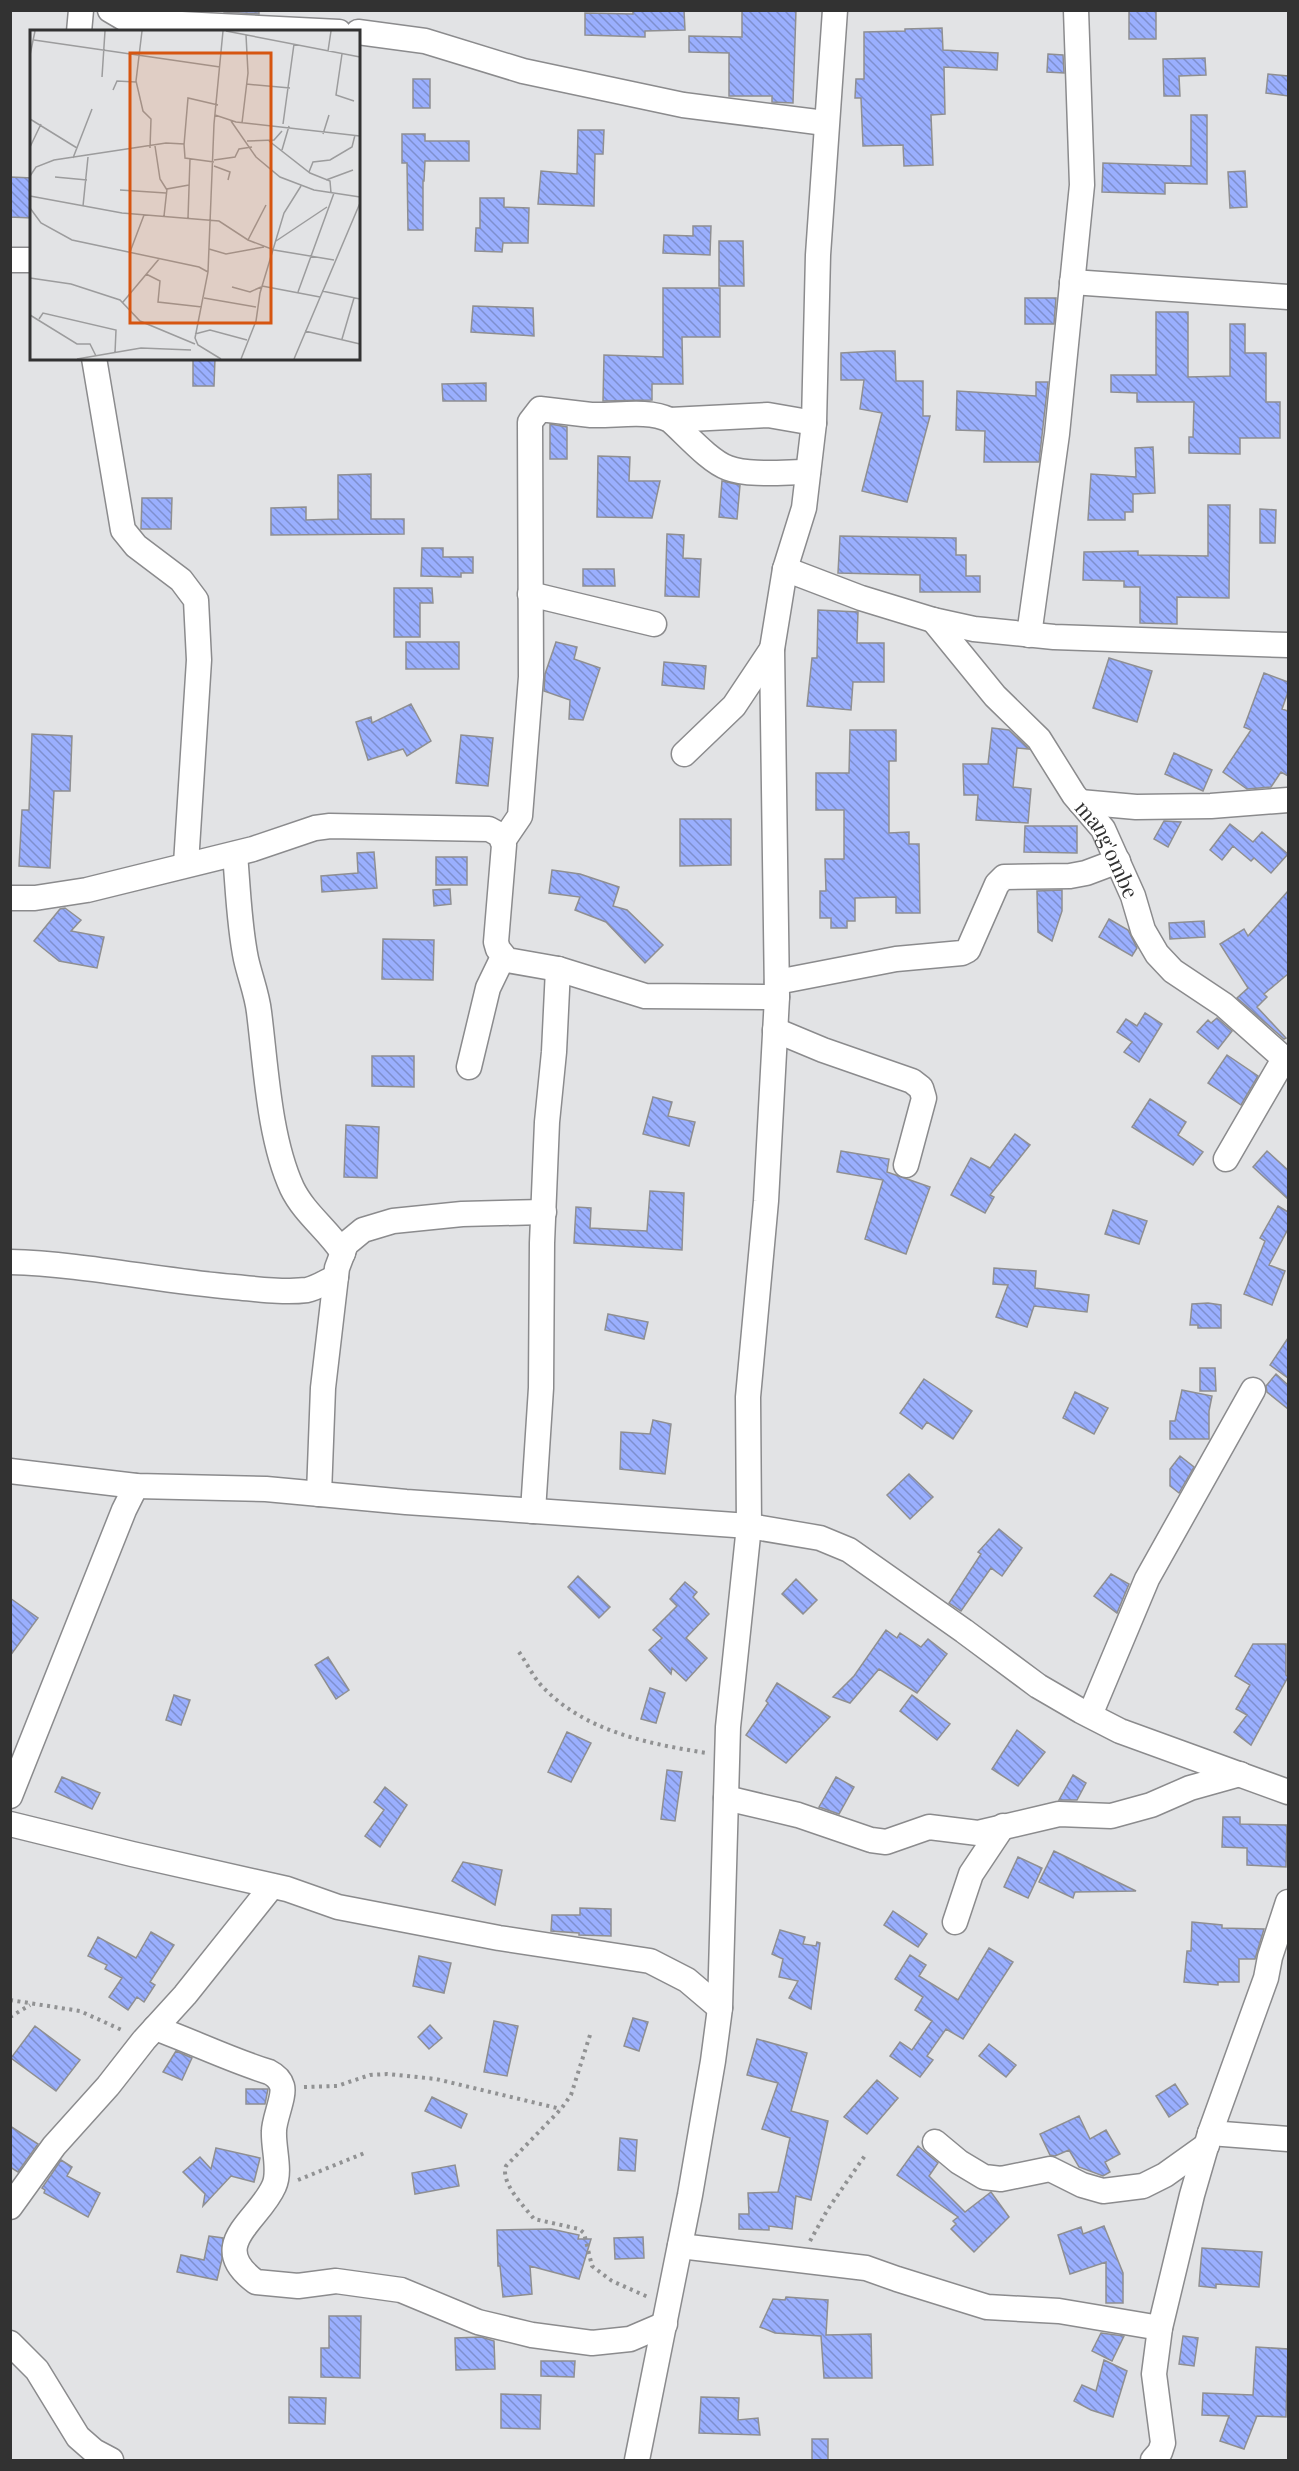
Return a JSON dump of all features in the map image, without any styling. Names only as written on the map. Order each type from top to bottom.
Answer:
[{"type":"street","points":[[79,30],[81,10]]},
{"type":"street","points":[[110,10],[127,20],[142,22],[300,30]]},
{"type":"street","points":[[636,2460],[680,2246],[713,2061],[720,2008],[727,1757],[735,1651],[749,1526],[748,1397],[765,1201],[777,989],[772,649],[785,569],[804,508],[814,423],[818,255],[825,123],[835,10]]},
{"type":"street","points":[[1029,635],[1056,434],[1082,185],[1077,10]]},
{"type":"street","points":[[360,32],[425,40],[523,71],[683,105],[825,123]]},
{"type":"street","points":[[10,260],[30,260]]},
{"type":"street","points":[[1072,282],[1288,297]]},
{"type":"street","points":[[94,360],[123,530],[136,546],[181,580],[196,600],[199,660],[186,864]]},
{"type":"street","points":[[503,841],[520,816],[531,677],[530,422],[540,409],[592,415],[651,415],[670,420],[768,415],[814,423]]},
{"type":"street","points":[[670,420],[718,463],[729,469],[808,472]]},
{"type":"street","points":[[785,569],[861,598],[974,630],[1029,635],[1288,645]]},
{"type":"street","points":[[530,594],[654,624]]},
{"type":"street","name":"mang'ombe","points":[[933,620],[995,696],[1039,739],[1080,802],[1088,808],[1103,829],[1132,896],[1143,930],[1157,954],[1173,971],[1224,1005],[1286,1061]]},
{"type":"street","points":[[684,754],[734,706],[772,649]]},
{"type":"street","points":[[1080,802],[1136,807],[1284,805]]},
{"type":"street","points":[[10,898],[35,898],[77,892],[274,844],[315,828],[330,826],[489,829],[496,831],[505,849],[496,942],[503,957],[507,960],[558,969],[645,996],[777,989],[896,959],[962,953],[968,950],[997,884],[1004,878],[1070,876],[1086,873],[1118,861]]},
{"type":"street","points":[[235,854],[246,958],[259,1009],[267,1085],[280,1150],[292,1189],[343,1253]]},
{"type":"street","points":[[470,1067],[488,988],[503,957]]},
{"type":"street","points":[[533,1510],[542,1377],[544,1212],[558,969]]},
{"type":"street","points":[[775,1030],[823,1050],[912,1081],[921,1088],[924,1098],[906,1164]]},
{"type":"street","points":[[1226,1159],[1286,1061]]},
{"type":"street","points":[[319,1494],[323,1388],[336,1277],[346,1244],[363,1230],[393,1221],[462,1214],[544,1212]]},
{"type":"street","points":[[10,1262],[58,1263],[111,1273],[267,1290],[309,1290],[336,1277]]},
{"type":"street","points":[[1090,1715],[1147,1579],[1253,1390]]},
{"type":"street","points":[[10,1471],[136,1486],[266,1489],[406,1503],[749,1526],[820,1538],[849,1550],[1038,1686],[1090,1715],[1120,1731],[1288,1792]]},
{"type":"street","points":[[10,1796],[110,1542],[136,1486]]},
{"type":"street","points":[[726,1798],[798,1815],[881,1842],[891,1841],[924,1828],[950,1828],[978,1833],[1065,1813],[1111,1816],[1151,1805],[1190,1788],[1240,1774]]},
{"type":"street","points":[[10,1824],[300,1892],[338,1907],[499,1938],[650,1961],[687,1980],[720,2008]]},
{"type":"street","points":[[955,1922],[971,1874],[1003,1826]]},
{"type":"street","points":[[10,2207],[54,2146],[185,1995],[272,1886]]},
{"type":"street","points":[[1153,2460],[1161,2452],[1162,2443],[1154,2374],[1161,2328],[1192,2195],[1209,2139],[1266,1978],[1270,1957],[1288,1902]]},
{"type":"street","points":[[149,2034],[202,2046],[223,2057],[269,2072],[275,2076],[282,2088],[274,2129],[277,2170],[274,2187],[244,2228],[234,2249],[235,2258],[250,2277],[260,2284],[298,2286],[336,2281],[401,2290],[478,2322],[532,2335],[592,2343],[630,2339],[666,2315]]},
{"type":"street","points":[[935,2142],[959,2162],[984,2177],[1001,2179],[1050,2169],[1082,2186],[1103,2191],[1143,2186],[1165,2175],[1209,2139],[1288,2139]]},
{"type":"street","points":[[680,2246],[872,2269],[987,2307],[1059,2311],[1161,2328]]},
{"type":"street","points":[[10,2343],[37,2370],[78,2437],[94,2451],[111,2460]]},
{"type":"path","points":[[519,1652],[544,1688],[586,1720],[614,1733],[651,1744],[727,1757]]},
{"type":"path","points":[[10,2000],[80,2011],[149,2034]]},
{"type":"path","points":[[10,2017],[31,2004]]},
{"type":"path","points":[[590,2035],[571,2095],[561,2109],[506,2166],[504,2171],[507,2180],[534,2219],[582,2231],[589,2261],[598,2271],[666,2315]]},
{"type":"path","points":[[282,2088],[337,2086],[370,2075],[387,2074],[436,2079],[561,2109]]},
{"type":"path","points":[[274,2187],[306,2177],[367,2152]]},
{"type":"path","points":[[800,2259],[828,2209],[866,2154]]},
{"type":"building","points":[[224,10],[259,12],[259,14],[224,12]]},
{"type":"building","points":[[633,10],[684,10],[685,30],[645,31],[645,37],[585,35],[585,13],[633,14]]},
{"type":"building","points":[[742,10],[796,10],[793,103],[772,102],[772,96],[729,96],[729,53],[689,52],[689,36],[742,37]]},
{"type":"building","points":[[1129,10],[1156,10],[1156,39],[1129,39]]},
{"type":"building","points":[[942,28],[943,50],[998,53],[997,70],[944,67],[945,114],[931,115],[933,165],[904,166],[903,145],[863,146],[861,98],[855,98],[856,79],[864,79],[864,32]]},
{"type":"building","points":[[1048,54],[1063,55],[1064,73],[1047,72]]},
{"type":"building","points":[[1205,58],[1206,75],[1179,76],[1180,96],[1164,96],[1163,59]]},
{"type":"building","points":[[1268,74],[1288,76],[1288,96],[1266,93]]},
{"type":"building","points":[[413,79],[430,79],[430,108],[413,108]]},
{"type":"building","points":[[1191,115],[1207,115],[1207,184],[1165,183],[1165,194],[1102,192],[1103,163],[1191,166]]},
{"type":"building","points":[[578,130],[604,130],[603,154],[595,154],[594,206],[538,204],[541,171],[577,174]]},
{"type":"building","points":[[402,134],[425,134],[425,141],[469,141],[469,161],[425,161],[423,230],[408,230],[407,163],[402,163]]},
{"type":"building","points":[[1245,171],[1247,207],[1230,208],[1228,172]]},
{"type":"building","points":[[10,177],[30,178],[30,218],[10,217]]},
{"type":"building","points":[[480,198],[504,198],[504,207],[529,208],[528,243],[503,243],[502,252],[475,251],[476,228],[480,228]]},
{"type":"building","points":[[693,226],[711,226],[710,255],[663,253],[664,235],[693,236]]},
{"type":"building","points":[[719,241],[743,241],[744,286],[719,286]]},
{"type":"building","points":[[663,288],[720,288],[720,337],[682,337],[683,384],[652,384],[652,400],[603,401],[604,355],[663,357]]},
{"type":"building","points":[[1025,298],[1056,298],[1054,324],[1025,324]]},
{"type":"building","points":[[473,306],[533,308],[534,336],[471,332]]},
{"type":"building","points":[[1156,312],[1188,312],[1188,377],[1230,376],[1230,324],[1245,324],[1245,353],[1266,353],[1266,402],[1280,402],[1280,438],[1240,438],[1240,454],[1189,453],[1189,437],[1193,437],[1194,402],[1137,402],[1137,393],[1111,392],[1111,375],[1156,375]]},
{"type":"building","points":[[895,351],[896,381],[923,381],[923,416],[930,416],[907,502],[862,491],[882,413],[860,409],[864,380],[841,380],[841,353]]},
{"type":"building","points":[[193,360],[215,360],[214,386],[193,386]]},
{"type":"building","points":[[1036,382],[1048,382],[1039,462],[984,462],[985,431],[956,430],[957,391],[1036,396]]},
{"type":"building","points":[[486,383],[486,401],[443,401],[442,384]]},
{"type":"building","points":[[550,424],[567,427],[567,459],[550,459]]},
{"type":"building","points":[[1153,447],[1155,493],[1133,494],[1133,512],[1125,512],[1125,520],[1088,520],[1091,474],[1136,477],[1135,448]]},
{"type":"building","points":[[598,456],[630,457],[629,481],[660,481],[652,518],[597,517]]},
{"type":"building","points":[[371,474],[371,519],[404,519],[404,534],[271,535],[271,508],[306,507],[306,520],[338,519],[338,475]]},
{"type":"building","points":[[722,481],[740,485],[737,519],[719,517]]},
{"type":"building","points":[[142,498],[172,498],[171,529],[141,529]]},
{"type":"building","points":[[1208,505],[1230,505],[1229,598],[1177,597],[1177,624],[1140,623],[1140,587],[1124,587],[1124,581],[1083,580],[1084,552],[1138,551],[1138,555],[1208,556]]},
{"type":"building","points":[[1260,509],[1276,510],[1275,543],[1260,543]]},
{"type":"building","points":[[667,534],[684,535],[683,558],[701,559],[699,597],[665,596]]},
{"type":"building","points":[[840,536],[956,538],[956,555],[966,555],[966,576],[980,576],[980,592],[920,592],[920,575],[838,573]]},
{"type":"building","points":[[422,548],[443,548],[443,557],[473,557],[473,573],[461,573],[461,577],[421,576]]},
{"type":"building","points":[[583,569],[614,569],[615,586],[583,586]]},
{"type":"building","points":[[394,588],[432,588],[433,603],[420,603],[420,637],[394,637]]},
{"type":"building","points":[[818,610],[858,612],[857,643],[884,643],[884,682],[853,682],[851,710],[807,706],[812,658],[817,658]]},
{"type":"building","points":[[406,642],[459,642],[459,669],[406,669]]},
{"type":"building","points":[[556,642],[577,647],[574,659],[600,668],[583,720],[569,719],[570,700],[544,691],[545,674]]},
{"type":"building","points":[[1109,658],[1152,671],[1137,722],[1093,708]]},
{"type":"building","points":[[664,662],[706,666],[704,689],[662,685]]},
{"type":"building","points":[[1264,673],[1288,682],[1288,692],[1282,709],[1288,711],[1288,776],[1281,772],[1271,787],[1247,789],[1223,772],[1251,730],[1244,727]]},
{"type":"building","points":[[411,704],[431,741],[407,756],[403,749],[368,760],[356,722],[371,717],[372,723]]},
{"type":"building","points":[[992,728],[1009,730],[1029,749],[1017,748],[1013,787],[1031,789],[1028,823],[976,820],[978,795],[964,795],[963,764],[988,764]]},
{"type":"building","points":[[850,730],[896,730],[896,761],[889,761],[889,833],[909,832],[909,844],[919,844],[920,913],[896,913],[896,897],[855,898],[855,921],[847,921],[847,928],[831,928],[831,918],[820,918],[820,891],[826,891],[825,859],[844,859],[844,810],[816,810],[816,773],[849,773]]},
{"type":"building","points":[[32,734],[72,736],[70,791],[54,791],[50,868],[19,866],[22,810],[29,810]]},
{"type":"building","points":[[461,735],[493,738],[488,786],[456,783]]},
{"type":"building","points":[[1174,753],[1212,770],[1203,791],[1165,774]]},
{"type":"building","points":[[680,819],[731,819],[731,865],[680,866]]},
{"type":"building","points":[[1164,821],[1181,822],[1168,847],[1154,839]]},
{"type":"building","points":[[1230,824],[1253,842],[1262,832],[1288,854],[1271,873],[1254,858],[1251,861],[1233,846],[1222,860],[1210,850]]},
{"type":"building","points":[[1025,826],[1077,826],[1077,853],[1024,852]]},
{"type":"building","points":[[374,852],[377,888],[322,892],[321,876],[358,873],[357,853]]},
{"type":"building","points":[[436,857],[467,857],[467,885],[436,885]]},
{"type":"building","points":[[552,870],[580,874],[619,887],[613,906],[627,910],[663,945],[645,963],[606,922],[575,910],[580,897],[549,893]]},
{"type":"building","points":[[450,889],[451,904],[434,906],[433,890]]},
{"type":"building","points":[[1062,890],[1062,911],[1052,941],[1038,932],[1037,891]]},
{"type":"building","points":[[1288,891],[1288,974],[1264,994],[1267,997],[1257,1007],[1286,1038],[1284,1039],[1237,998],[1248,988],[1220,944],[1244,929],[1248,936]]},
{"type":"building","points":[[65,908],[81,920],[71,931],[104,937],[97,968],[59,961],[34,941],[60,909]]},
{"type":"building","points":[[1109,919],[1128,930],[1137,948],[1132,956],[1099,937]]},
{"type":"building","points":[[1204,921],[1205,937],[1170,939],[1169,923]]},
{"type":"building","points":[[383,939],[434,940],[433,980],[382,979]]},
{"type":"building","points":[[1145,1013],[1162,1024],[1139,1062],[1124,1052],[1132,1042],[1117,1032],[1126,1019],[1137,1026]]},
{"type":"building","points":[[1217,1018],[1232,1031],[1218,1049],[1197,1032],[1208,1020],[1211,1023]]},
{"type":"building","points":[[1227,1055],[1258,1076],[1241,1105],[1208,1083]]},
{"type":"building","points":[[372,1056],[414,1056],[414,1087],[372,1086]]},
{"type":"building","points":[[653,1097],[672,1102],[668,1116],[695,1122],[689,1146],[643,1134]]},
{"type":"building","points":[[1150,1099],[1186,1122],[1178,1135],[1203,1152],[1193,1165],[1132,1127]]},
{"type":"building","points":[[346,1125],[379,1127],[377,1178],[344,1177]]},
{"type":"building","points":[[1015,1134],[1030,1145],[990,1195],[994,1197],[985,1213],[951,1195],[971,1158],[990,1168]]},
{"type":"building","points":[[841,1151],[889,1159],[887,1172],[930,1187],[906,1254],[865,1239],[883,1180],[837,1172]]},
{"type":"building","points":[[1267,1151],[1288,1170],[1288,1199],[1253,1167]]},
{"type":"building","points":[[650,1191],[684,1193],[682,1250],[574,1243],[576,1207],[591,1208],[590,1228],[647,1231]]},
{"type":"building","points":[[1278,1206],[1288,1212],[1288,1229],[1269,1265],[1285,1271],[1272,1305],[1244,1294],[1265,1241],[1260,1238]]},
{"type":"building","points":[[1113,1210],[1147,1221],[1139,1244],[1105,1234]]},
{"type":"building","points":[[994,1268],[1036,1271],[1035,1288],[1089,1295],[1087,1312],[1034,1306],[1027,1327],[996,1317],[1008,1285],[993,1284]]},
{"type":"building","points":[[1192,1304],[1221,1305],[1221,1328],[1198,1328],[1198,1325],[1190,1325]]},
{"type":"building","points":[[608,1314],[648,1322],[644,1339],[605,1330]]},
{"type":"building","points":[[1288,1338],[1288,1378],[1270,1365]]},
{"type":"building","points":[[1200,1368],[1215,1368],[1216,1391],[1200,1391]]},
{"type":"building","points":[[1276,1374],[1288,1385],[1288,1409],[1267,1392],[1266,1386]]},
{"type":"building","points":[[924,1379],[972,1411],[953,1439],[927,1422],[922,1429],[900,1413]]},
{"type":"building","points":[[1182,1390],[1212,1396],[1209,1411],[1209,1439],[1170,1439],[1170,1421],[1175,1421]]},
{"type":"building","points":[[1075,1392],[1108,1408],[1094,1434],[1063,1418]]},
{"type":"building","points":[[653,1420],[671,1424],[665,1474],[620,1469],[621,1432],[650,1434]]},
{"type":"building","points":[[1180,1456],[1194,1467],[1179,1493],[1170,1486],[1170,1469]]},
{"type":"building","points":[[909,1474],[933,1497],[910,1519],[887,1495]]},
{"type":"building","points":[[999,1529],[1022,1548],[1002,1576],[991,1568],[961,1611],[949,1603],[981,1554],[978,1552]]},
{"type":"building","points":[[1111,1574],[1129,1584],[1117,1613],[1094,1596]]},
{"type":"building","points":[[578,1576],[610,1607],[599,1618],[568,1587]]},
{"type":"building","points":[[796,1579],[817,1600],[803,1614],[782,1594]]},
{"type":"building","points":[[685,1582],[697,1592],[693,1597],[709,1614],[686,1638],[707,1658],[686,1681],[672,1668],[671,1674],[649,1650],[662,1638],[653,1630],[677,1606],[670,1599]]},
{"type":"building","points":[[10,1598],[38,1618],[10,1656]]},
{"type":"building","points":[[886,1630],[897,1638],[900,1633],[921,1647],[928,1639],[947,1654],[917,1693],[879,1669],[850,1703],[833,1697],[854,1676]]},
{"type":"building","points":[[1253,1644],[1286,1644],[1286,1675],[1288,1677],[1251,1745],[1234,1732],[1247,1715],[1236,1709],[1250,1685],[1235,1676]]},
{"type":"building","points":[[328,1657],[349,1690],[336,1699],[315,1665]]},
{"type":"building","points":[[777,1683],[830,1717],[786,1763],[746,1735],[768,1703],[766,1701]]},
{"type":"building","points":[[650,1688],[665,1693],[656,1723],[641,1719]]},
{"type":"building","points":[[174,1695],[190,1700],[181,1725],[166,1720]]},
{"type":"building","points":[[912,1695],[950,1724],[937,1740],[900,1711]]},
{"type":"building","points":[[1017,1730],[1045,1752],[1018,1786],[992,1769]]},
{"type":"building","points":[[567,1732],[591,1743],[571,1782],[548,1772]]},
{"type":"building","points":[[667,1770],[682,1772],[675,1821],[661,1819]]},
{"type":"building","points":[[1073,1775],[1086,1783],[1077,1800],[1059,1800]]},
{"type":"building","points":[[62,1777],[100,1793],[92,1809],[55,1792]]},
{"type":"building","points":[[836,1777],[854,1787],[839,1814],[819,1807]]},
{"type":"building","points":[[385,1787],[407,1805],[380,1847],[365,1836],[384,1810],[374,1802]]},
{"type":"building","points":[[1223,1817],[1240,1817],[1240,1824],[1287,1825],[1286,1867],[1247,1865],[1247,1848],[1222,1847]]},
{"type":"building","points":[[1054,1851],[1136,1891],[1075,1892],[1073,1898],[1039,1882]]},
{"type":"building","points":[[1018,1857],[1042,1868],[1028,1898],[1004,1887]]},
{"type":"building","points":[[463,1862],[502,1870],[495,1905],[452,1881]]},
{"type":"building","points":[[580,1908],[611,1909],[611,1936],[551,1931],[552,1915],[580,1915]]},
{"type":"building","points":[[893,1911],[927,1934],[918,1947],[884,1925]]},
{"type":"building","points":[[1192,1922],[1222,1925],[1222,1928],[1264,1929],[1255,1959],[1239,1959],[1239,1982],[1218,1982],[1218,1985],[1184,1982],[1187,1951],[1191,1951]]},
{"type":"building","points":[[780,1930],[805,1937],[803,1944],[816,1946],[817,1942],[820,1943],[811,2009],[789,1998],[798,1981],[779,1977],[783,1959],[772,1954]]},
{"type":"building","points":[[151,1932],[174,1945],[150,1982],[155,1985],[144,2002],[137,1997],[128,2010],[109,1997],[122,1978],[105,1969],[107,1965],[88,1956],[98,1937],[136,1958]]},
{"type":"building","points":[[989,1948],[1013,1962],[963,2039],[946,2029],[927,2056],[933,2060],[920,2077],[890,2056],[900,2042],[912,2050],[932,2021],[915,2010],[923,1997],[895,1979],[910,1955],[926,1965],[919,1976],[958,2000]]},
{"type":"building","points":[[419,1956],[451,1963],[444,1993],[413,1986]]},
{"type":"building","points":[[633,2018],[648,2022],[639,2051],[624,2046]]},
{"type":"building","points":[[494,2021],[518,2026],[507,2076],[484,2072]]},
{"type":"building","points":[[430,2025],[442,2038],[429,2049],[418,2037]]},
{"type":"building","points":[[35,2026],[80,2060],[56,2091],[11,2058]]},
{"type":"building","points":[[757,2039],[807,2053],[791,2111],[828,2121],[811,2200],[796,2196],[792,2229],[769,2226],[769,2230],[739,2229],[739,2214],[749,2214],[748,2193],[778,2192],[790,2138],[762,2129],[778,2083],[747,2075]]},
{"type":"building","points":[[989,2044],[1016,2065],[1006,2077],[979,2056]]},
{"type":"building","points":[[176,2051],[192,2058],[182,2080],[163,2072]]},
{"type":"building","points":[[877,2080],[898,2098],[867,2134],[844,2117]]},
{"type":"building","points":[[1175,2084],[1188,2104],[1169,2117],[1156,2096]]},
{"type":"building","points":[[246,2089],[268,2089],[265,2104],[246,2104]]},
{"type":"building","points":[[432,2097],[467,2114],[461,2128],[425,2111]]},
{"type":"building","points":[[1079,2116],[1090,2139],[1106,2130],[1120,2154],[1105,2162],[1110,2172],[1103,2176],[1079,2167],[1069,2150],[1055,2156],[1050,2155],[1040,2134]]},
{"type":"building","points":[[10,2126],[38,2144],[18,2172],[10,2167]]},
{"type":"building","points":[[620,2138],[637,2140],[635,2171],[618,2170]]},
{"type":"building","points":[[918,2146],[938,2163],[929,2176],[965,2212],[991,2192],[1009,2217],[974,2252],[951,2229],[956,2224],[953,2221],[958,2217],[897,2175]]},
{"type":"building","points":[[216,2148],[260,2158],[254,2182],[231,2176],[203,2206],[205,2194],[183,2172],[200,2157],[211,2169]]},
{"type":"building","points":[[61,2160],[72,2167],[67,2176],[100,2193],[88,2217],[44,2193],[45,2190],[42,2188]]},
{"type":"building","points":[[455,2165],[459,2186],[415,2194],[412,2173]]},
{"type":"building","points":[[1104,2226],[1123,2273],[1123,2303],[1106,2303],[1106,2262],[1070,2274],[1058,2235],[1081,2227],[1083,2234]]},
{"type":"building","points":[[551,2229],[579,2235],[578,2239],[591,2239],[579,2279],[530,2266],[532,2294],[503,2297],[500,2266],[498,2266],[497,2230]]},
{"type":"building","points":[[209,2236],[223,2238],[222,2259],[217,2280],[177,2272],[181,2255],[204,2260]]},
{"type":"building","points":[[643,2237],[644,2258],[615,2259],[614,2238]]},
{"type":"building","points":[[1202,2248],[1262,2252],[1259,2287],[1216,2284],[1216,2288],[1199,2286]]},
{"type":"building","points":[[786,2297],[828,2300],[826,2335],[871,2334],[872,2378],[824,2378],[821,2336],[775,2333],[760,2327],[773,2299],[785,2300]]},
{"type":"building","points":[[329,2316],[361,2316],[360,2378],[321,2377],[321,2348],[329,2348]]},
{"type":"building","points":[[1101,2333],[1124,2336],[1112,2361],[1092,2351]]},
{"type":"building","points":[[1183,2336],[1198,2338],[1194,2366],[1179,2364]]},
{"type":"building","points":[[481,2337],[494,2341],[495,2369],[456,2370],[455,2338]]},
{"type":"building","points":[[1256,2347],[1288,2349],[1286,2417],[1257,2416],[1244,2449],[1220,2441],[1229,2416],[1202,2415],[1203,2393],[1253,2395]]},
{"type":"building","points":[[1104,2360],[1127,2371],[1113,2417],[1091,2410],[1074,2401],[1082,2385],[1096,2391]]},
{"type":"building","points":[[541,2361],[575,2361],[574,2377],[541,2376]]},
{"type":"building","points":[[501,2394],[541,2395],[540,2429],[501,2428]]},
{"type":"building","points":[[289,2397],[326,2398],[325,2424],[289,2423]]},
{"type":"building","points":[[701,2397],[739,2398],[738,2420],[758,2418],[760,2435],[699,2433]]},
{"type":"building","points":[[812,2439],[828,2439],[828,2460],[812,2460]]}]
